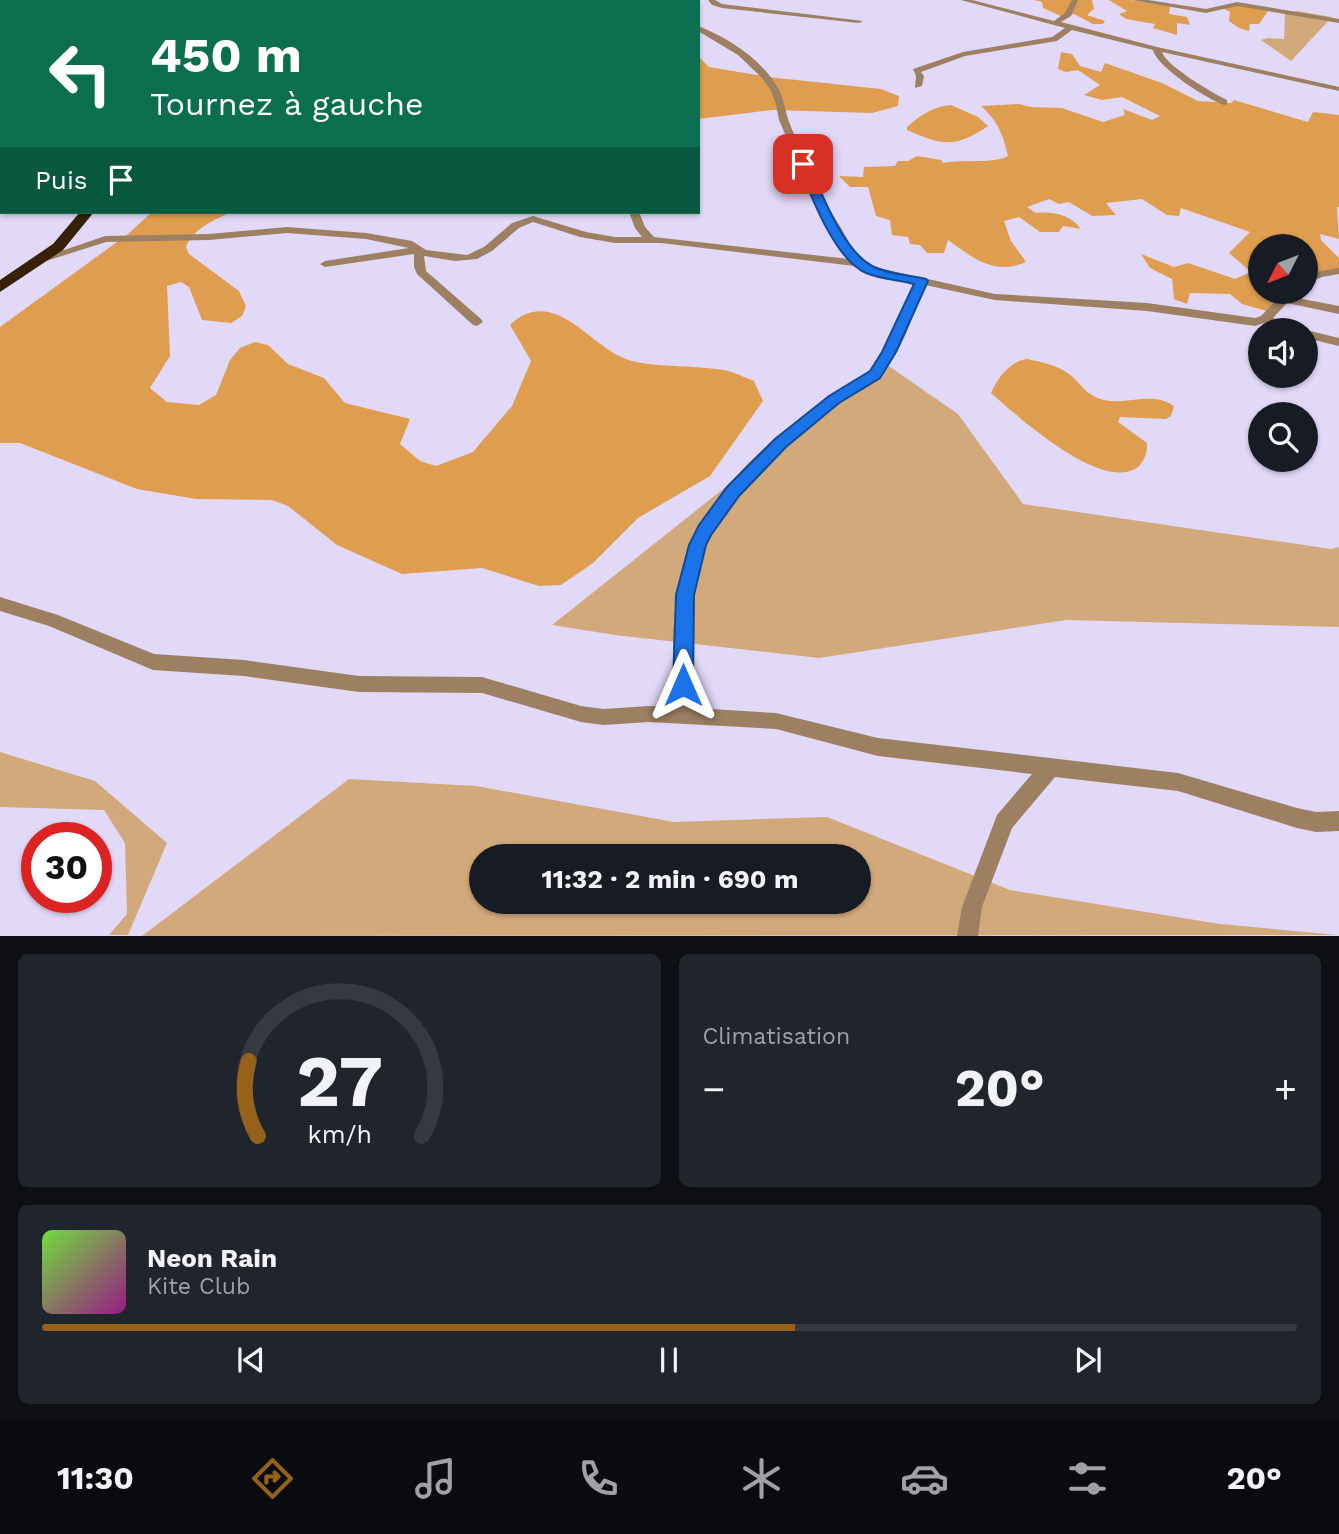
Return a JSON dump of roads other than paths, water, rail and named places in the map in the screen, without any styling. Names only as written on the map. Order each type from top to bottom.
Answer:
[{"type":"highway","points":[[0,287],[43,259],[69,236],[86,214]]},
{"type":"street","points":[[711,0],[722,6],[859,21]]},
{"type":"street","points":[[964,0],[1157,49],[1339,89]]},
{"type":"street","points":[[1054,24],[1068,14],[1075,0]]},
{"type":"street","points":[[1135,0],[1206,11],[1237,4],[1339,21]]},
{"type":"street","points":[[918,86],[920,76],[916,71],[949,58],[1054,39],[1069,28]]},
{"type":"street","points":[[700,29],[734,49],[762,71],[779,97],[783,120],[818,198],[857,263]]},
{"type":"street","points":[[1157,49],[1159,58],[1167,66],[1199,86],[1208,95],[1224,102]]},
{"type":"street","points":[[635,214],[639,228],[650,239]]},
{"type":"street","points":[[43,259],[105,239],[209,237],[287,230],[366,236],[408,243],[423,253],[460,258],[476,256],[502,234],[530,219],[584,235],[615,240],[650,239],[857,263],[871,270],[995,297],[1136,306],[1248,321]]},
{"type":"street","points":[[325,264],[419,250]]},
{"type":"street","points":[[419,250],[421,272],[477,322]]},
{"type":"street","points":[[1318,275],[1339,271]]},
{"type":"street","points":[[687,715],[683,685],[685,595],[697,545],[705,530],[733,491],[785,439],[834,400],[875,374],[889,352],[921,281]]},
{"type":"street","points":[[1266,318],[1280,304]]},
{"type":"street","points":[[1317,304],[1339,310]]},
{"type":"street","points":[[1318,337],[1339,342]]},
{"type":"street","points":[[0,604],[51,620],[153,662],[244,668],[359,684],[482,685],[603,718],[649,714],[776,722],[860,744],[1178,782],[1297,818],[1316,822],[1339,821]]},
{"type":"street","points":[[967,936],[972,907],[1004,821],[1050,768]]}]
